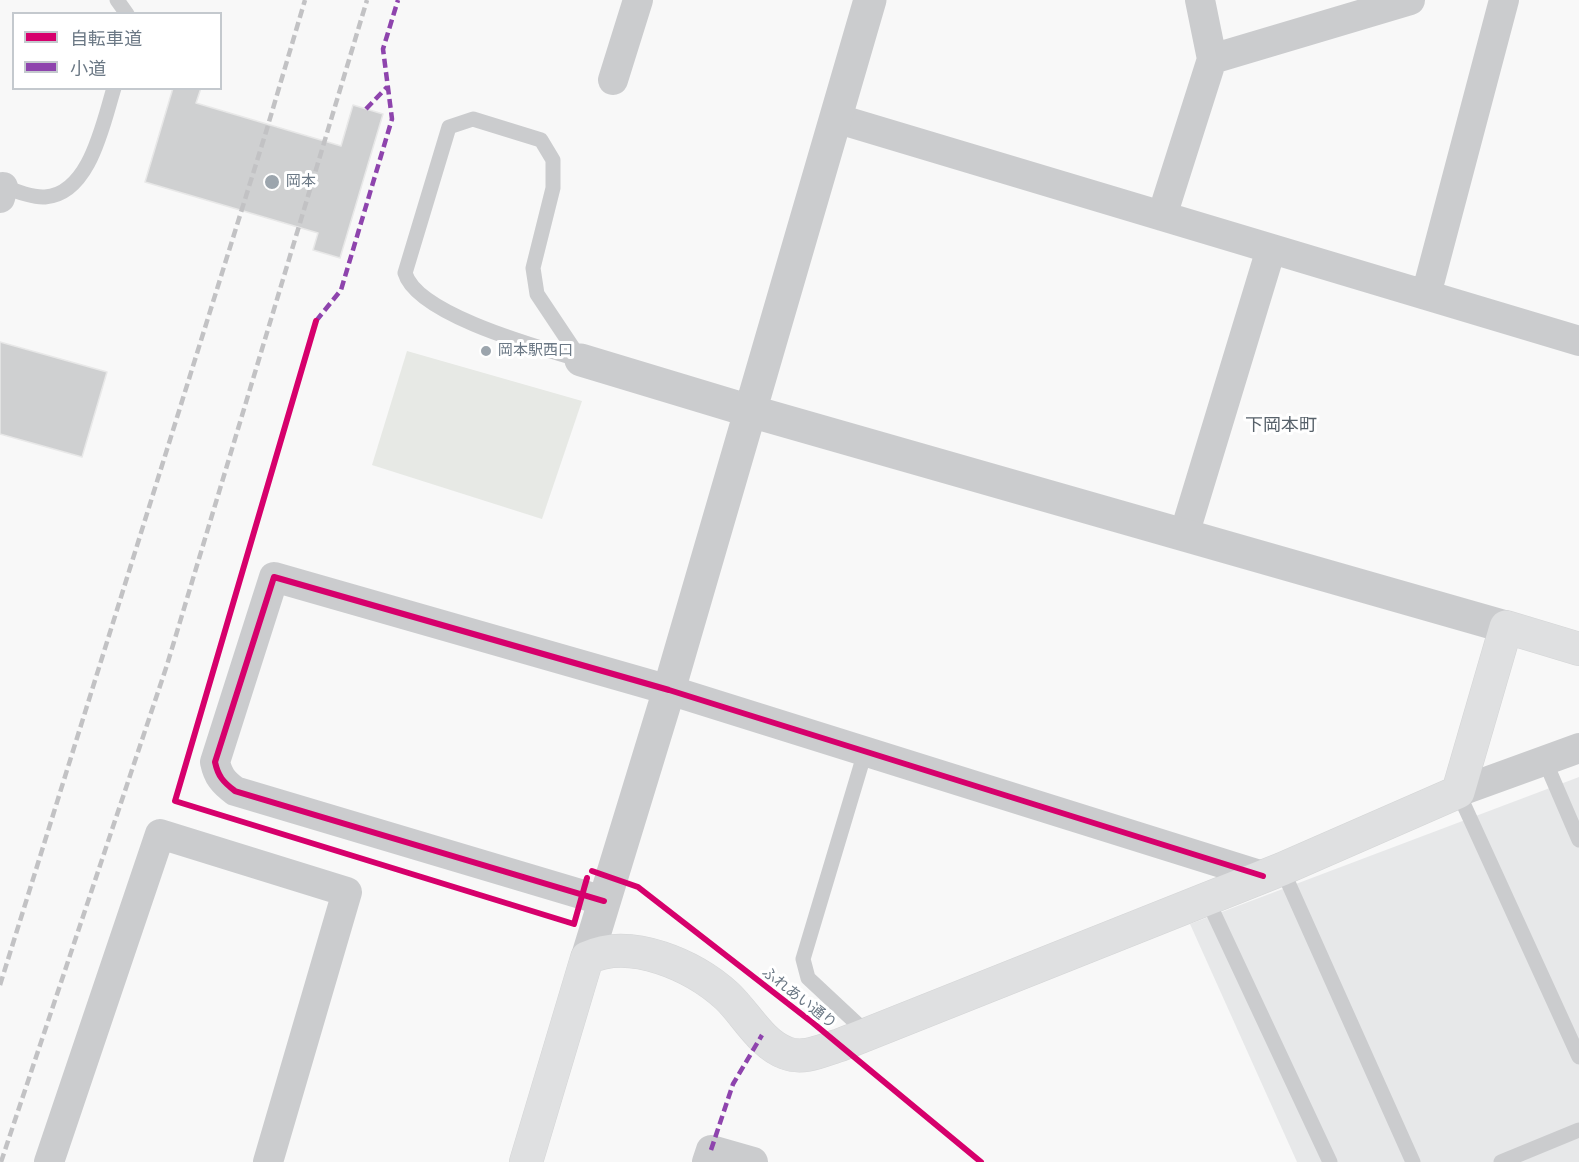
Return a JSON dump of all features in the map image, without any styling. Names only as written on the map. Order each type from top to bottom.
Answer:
[{"type":"main road","points":[[526,1162],[587,958],[600,952],[631,952],[656,957],[683,968],[726,996],[772,1045],[787,1054],[804,1056],[868,1034],[1272,873],[1458,792],[1506,627],[1579,649]]},
{"type":"street","points":[[613,80],[638,0]]},
{"type":"street","points":[[587,958],[669,690],[870,0]]},
{"type":"street","points":[[1162,216],[1212,59],[1200,0]]},
{"type":"street","points":[[1212,59],[1410,0]]},
{"type":"street","points":[[1426,295],[1504,0]]},
{"type":"street","points":[[835,118],[1579,341]]},
{"type":"street","points":[[1184,536],[1271,249]]},
{"type":"street","points":[[581,360],[750,411],[1506,627]]},
{"type":"street","points":[[603,901],[235,791],[217,774],[215,762],[274,577],[669,690],[866,752],[1272,873]]},
{"type":"street","points":[[1458,792],[1579,748]]},
{"type":"street","points":[[49,1162],[160,834],[347,892],[268,1162]]},
{"type":"street","points":[[707,1162],[711,1150],[753,1162]]},
{"type":"lane","points":[[1,190],[44,198],[63,192],[77,181],[97,143],[113,90]]},
{"type":"lane","points":[[473,119],[541,140],[553,160],[553,188],[533,268],[533,282],[537,294],[581,360],[492,333],[428,299],[415,291],[408,282],[405,273],[449,127],[473,119]]},
{"type":"lane","points":[[866,752],[803,959],[808,978],[868,1034]]},
{"type":"lane","points":[[1545,760],[1579,840]]},
{"type":"lane","points":[[1458,792],[1579,1057]]},
{"type":"lane","points":[[1272,873],[1413,1162]]},
{"type":"lane","points":[[1207,899],[1330,1162]]},
{"type":"lane","points":[[1501,1162],[1579,1130]]},
{"type":"shaded area","points":[[407,351],[582,401],[542,519],[372,465]]},
{"type":"shaded area","points":[[1579,777],[1579,1162],[1297,1162],[1190,924]]},
{"type":"building","points":[[172,90],[200,90],[196,103],[341,146],[353,105],[383,114],[340,258],[313,250],[318,233],[145,182]]},
{"type":"building","points":[[0,342],[107,372],[82,457],[0,434]]},
{"type":"railway","points":[[0,985],[305,0]]},
{"type":"railway","points":[[1,1162],[167,665],[367,0]]},
{"type":"marked path","points":[[316,321],[341,290],[392,119],[383,49],[398,0]]},
{"type":"marked path","points":[[366,109],[387,87]]},
{"type":"marked path","points":[[711,1150],[733,1084],[762,1035]]},
{"type":"cycle path","points":[[316,321],[175,801],[574,924],[587,878]]},
{"type":"cycle path","points":[[604,901],[235,791],[227,785],[219,775],[215,762],[274,577],[669,690],[1263,876]]},
{"type":"cycle path","name":"ふれあい通り","points":[[592,871],[638,887],[813,1023],[981,1162]]},
{"type":"place","name":"岡本","points":[[272,182]]},
{"type":"place","name":"岡本駅西口","points":[[486,351]]},
{"type":"district","name":"下岡本町","points":[[1281,426]]}]
